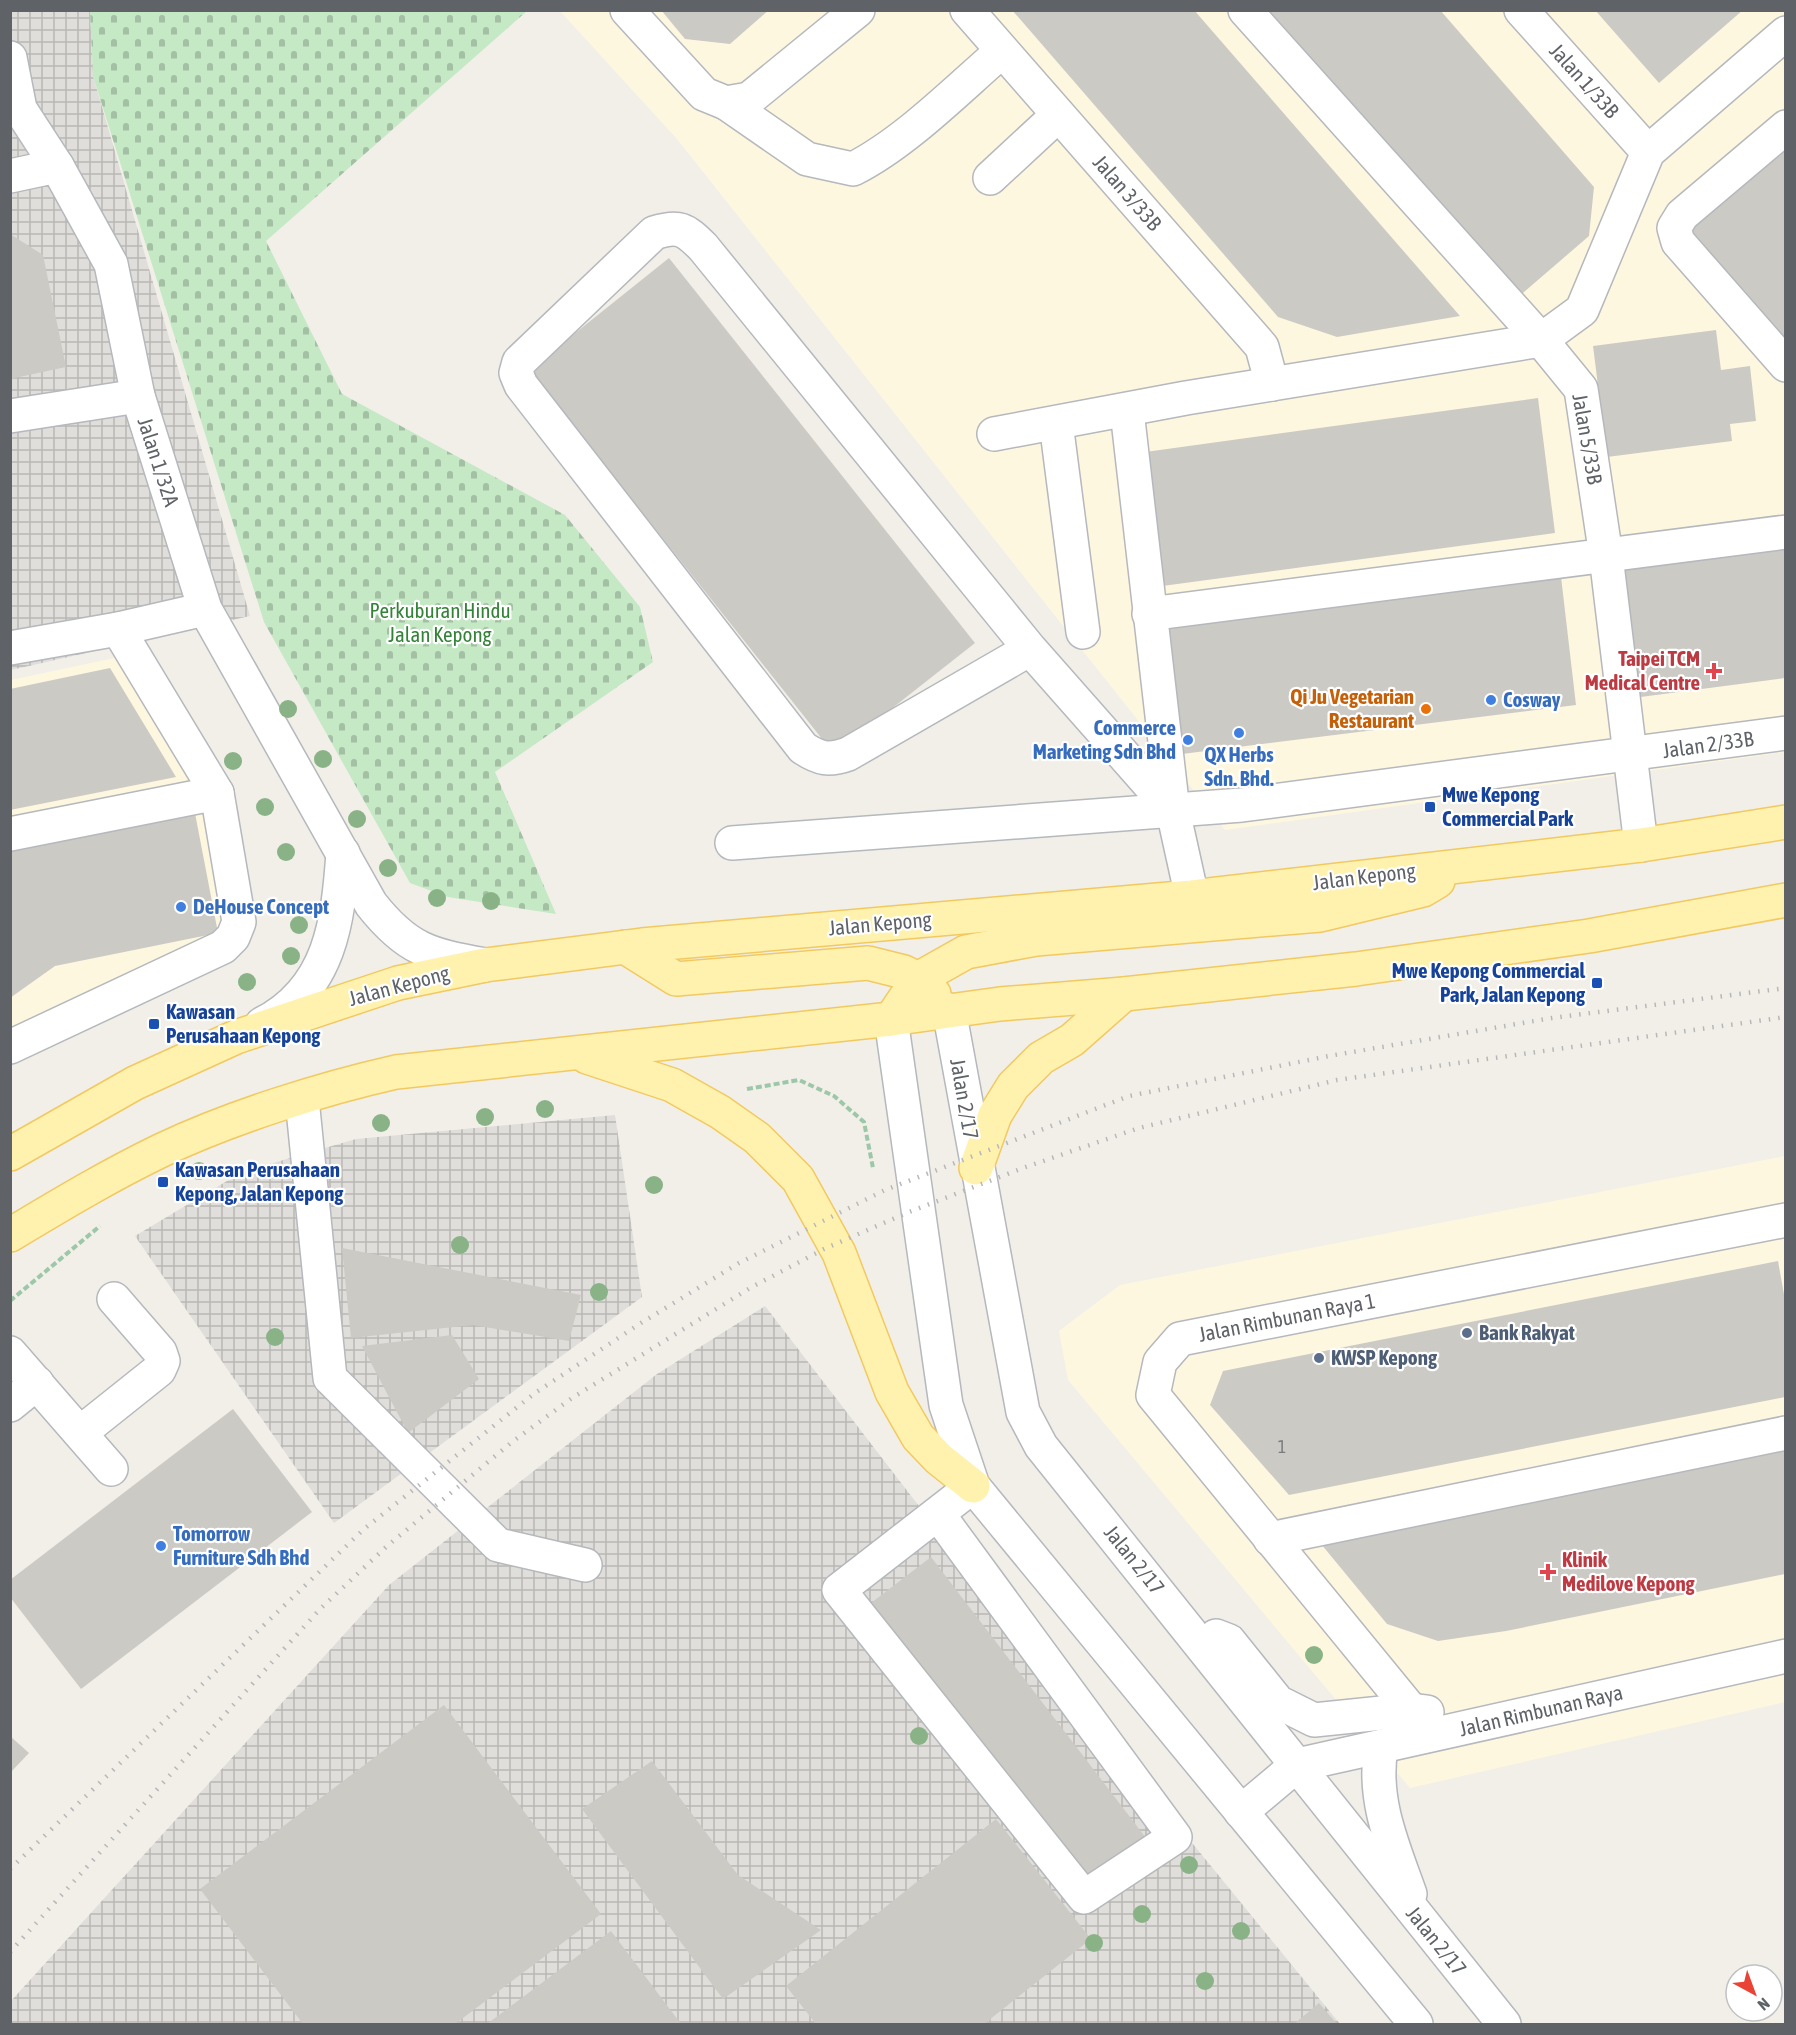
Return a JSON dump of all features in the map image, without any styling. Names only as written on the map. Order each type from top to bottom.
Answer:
[{"type":"main road","name":"Jalan Kepong","points":[[10,1154],[135,1083],[236,1037],[398,983],[485,965],[625,947],[1192,897],[1641,844],[1785,822]]},
{"type":"main road","points":[[891,1019],[918,979],[966,952],[999,944],[1320,915],[1423,890],[1467,864]]},
{"type":"main road","points":[[10,1235],[109,1177],[208,1130],[351,1083],[396,1072],[891,1019],[949,1010],[1356,969],[1566,939],[1785,900]]},
{"type":"main road","points":[[625,947],[676,979],[868,963],[904,972],[918,979],[949,1010]]},
{"type":"main road","points":[[976,1168],[995,1115],[1013,1086],[1041,1058],[1072,1041],[1124,994]]},
{"type":"main road","points":[[576,1053],[672,1085],[720,1112],[757,1137],[798,1179],[839,1253],[892,1392],[918,1437],[939,1459],[973,1486]]},
{"type":"street","points":[[627,10],[704,94],[726,103],[807,159],[853,169],[869,161],[934,110],[1002,51]]},
{"type":"street","points":[[726,103],[749,99],[858,10]]},
{"type":"street","name":"Jalan 3/33B","points":[[967,10],[1262,347],[1272,384]]},
{"type":"street","name":"Jalan 5/33B","points":[[1245,10],[1541,340],[1581,389],[1606,556],[1641,844]]},
{"type":"street","name":"Jalan 1/33B","points":[[1533,15],[1648,152]]},
{"type":"street","points":[[994,434],[1272,384],[1541,340],[1582,310],[1648,152],[1785,33]]},
{"type":"street","name":"Jalan 1/32A","points":[[10,58],[20,109],[57,166],[111,264],[138,396],[205,609],[370,904],[390,929],[411,945],[443,957],[485,965]]},
{"type":"street","points":[[990,178],[1058,115]]},
{"type":"street","points":[[1785,127],[1682,214],[1674,228],[1678,242],[1785,365]]},
{"type":"street","points":[[10,176],[57,166]]},
{"type":"street","points":[[1030,649],[848,754],[832,759],[818,758],[803,748],[521,385],[516,373],[519,362],[654,233],[673,227],[690,234],[718,265],[1030,649],[1173,811]]},
{"type":"street","points":[[10,416],[138,396]]},
{"type":"street","points":[[1126,411],[1173,811],[1192,897]]},
{"type":"street","points":[[1056,423],[1083,632]]},
{"type":"street","points":[[1149,614],[1785,532]]},
{"type":"street","points":[[10,648],[118,629],[205,609]]},
{"type":"street","points":[[10,1047],[161,978],[222,946],[233,937],[239,922],[217,793],[118,629]]},
{"type":"street","name":"Jalan 2/33B","points":[[732,843],[1242,805],[1630,756],[1785,733]]},
{"type":"street","points":[[10,834],[217,793]]},
{"type":"street","points":[[236,1037],[269,1020],[298,999],[316,973],[330,946],[339,909],[343,854]]},
{"type":"street","name":"Jalan 2/17","points":[[949,1010],[976,1168],[1023,1412],[1041,1446],[1188,1625],[1297,1766],[1504,2025]]},
{"type":"street","points":[[891,1019],[946,1405],[973,1486],[1416,2025]]},
{"type":"street","points":[[302,1099],[330,1378],[498,1545],[585,1565]]},
{"type":"street","name":"Jalan Rimbunan Raya 1","points":[[1411,1710],[1153,1395],[1160,1362],[1180,1339],[1785,1220]]},
{"type":"street","points":[[80,1434],[159,1370],[163,1361],[160,1352],[114,1299]]},
{"type":"street","points":[[10,1353],[111,1469]]},
{"type":"street","points":[[10,1405],[37,1383]]},
{"type":"street","points":[[1270,1539],[1785,1433]]},
{"type":"street","points":[[938,1514],[1175,1837],[1084,1897],[839,1590],[973,1486]]},
{"type":"street","points":[[1188,1625],[1229,1641],[1278,1702],[1314,1720],[1411,1710],[1503,1719]]},
{"type":"street","name":"Jalan Rimbunan Raya","points":[[1297,1766],[1785,1656]]},
{"type":"street","points":[[1381,1748],[1378,1770],[1379,1799],[1389,1836],[1420,1920]]},
{"type":"street","points":[[1241,1812],[1297,1766]]},
{"type":"path","points":[[742,1094],[749,1087],[799,1080],[834,1096],[864,1122],[876,1180]]},
{"type":"path","points":[[10,1301],[107,1220]]},
{"type":"shaded area","points":[[10,11],[90,11],[93,76],[250,616],[11,670]]},
{"type":"shaded area","name":"Mwe Kepong Commercial Park","points":[[560,11],[1785,11],[1785,107],[1665,212],[1658,235],[1785,382],[1785,752],[1225,830],[677,139]]},
{"type":"shaded area","points":[[124,656],[211,803],[226,933],[11,1040],[11,680]]},
{"type":"shaded area","points":[[615,1115],[642,1297],[334,1523],[135,1236],[242,1172],[356,1139]]},
{"type":"shaded area","points":[[1785,1156],[1785,1702],[1410,1788],[1068,1380],[1059,1331],[1120,1285]]},
{"type":"shaded area","points":[[765,1306],[952,1549],[1340,2024],[11,2024],[10,2002],[389,1585],[657,1374]]},
{"type":"green space","name":"Perkuburan Hindu Jalan Kepong","points":[[90,11],[527,11],[266,241],[342,394],[565,515],[640,607],[653,662],[495,772],[556,914],[448,897],[410,883],[264,622],[93,76]]},
{"type":"building","points":[[661,10],[769,10],[730,44],[685,39]]},
{"type":"building","points":[[1012,10],[1194,10],[1460,316],[1337,337],[1278,317]]},
{"type":"building","points":[[1263,10],[1440,10],[1594,187],[1589,236],[1516,299]]},
{"type":"building","points":[[1595,10],[1743,10],[1659,83]]},
{"type":"building","points":[[1785,149],[1785,359],[1681,239]]},
{"type":"building","points":[[10,234],[43,255],[66,367],[10,379]]},
{"type":"building","points":[[669,258],[975,643],[834,754],[529,370]]},
{"type":"building","points":[[1716,330],[1721,370],[1750,366],[1756,421],[1730,424],[1732,441],[1607,457],[1593,346]]},
{"type":"building","points":[[1538,398],[1555,533],[1155,587],[1138,453]]},
{"type":"building","points":[[1785,541],[1785,678],[1633,698],[1616,563]]},
{"type":"building","points":[[1560,568],[1576,705],[1174,755],[1157,618]]},
{"type":"building","points":[[110,668],[176,777],[10,810],[10,689]]},
{"type":"building","points":[[194,808],[218,933],[55,966],[10,998],[10,844]]},
{"type":"building","points":[[342,1248],[581,1295],[569,1341],[473,1325],[351,1338]]},
{"type":"building","points":[[1778,1261],[1785,1300],[1785,1397],[1289,1495],[1210,1405],[1223,1371]]},
{"type":"building","points":[[452,1335],[479,1379],[408,1433],[362,1346]]},
{"type":"building","name":"Tomorrow Furniture Sdh Bhd","points":[[233,1409],[312,1512],[81,1689],[10,1597],[10,1580]]},
{"type":"building","points":[[1785,1438],[1785,1574],[1506,1631],[1438,1641],[1387,1624],[1312,1533]]},
{"type":"building","points":[[931,1557],[1146,1838],[1086,1884],[871,1603]]},
{"type":"building","points":[[444,1705],[601,1914],[455,2024],[303,2024],[200,1889]]},
{"type":"building","points":[[10,1736],[29,1753],[10,1773]]},
{"type":"building","points":[[652,1761],[738,1875],[821,1930],[723,1999],[582,1809]]},
{"type":"building","points":[[996,1819],[1091,1939],[984,2024],[816,2024],[786,1986]]},
{"type":"building","points":[[611,1931],[681,2024],[487,2024]]},
{"type":"building","points":[[1319,2003],[1337,2024],[1294,2024]]},
{"type":"railway","points":[[10,1869],[364,1529],[535,1393],[641,1323],[739,1263],[885,1190],[1129,1096],[1329,1056],[1552,1018],[1786,988]]},
{"type":"railway","points":[[10,1952],[321,1608],[386,1547],[512,1442],[572,1398],[750,1288],[824,1249],[909,1212],[1023,1168],[1139,1128],[1337,1080],[1786,1017]]},
{"type":"place","name":"Taipei TCM Medical Centre","points":[[1714,671]]},
{"type":"place","name":"Cosway","points":[[1491,700]]},
{"type":"place","name":"Qi Ju Vegetarian Restaurant","points":[[1426,709]]},
{"type":"place","name":"QX Herbs Sdn. Bhd.","points":[[1239,733]]},
{"type":"place","name":"Commerce Marketing Sdn Bhd","points":[[1188,740]]},
{"type":"place","name":"Mwe Kepong Commercial Park","points":[[1430,807]]},
{"type":"place","name":"DeHouse Concept","points":[[181,907]]},
{"type":"place","name":"Mwe Kepong Commercial Park, Jalan Kepong","points":[[1597,983]]},
{"type":"place","name":"Kawasan Perusahaan Kepong","points":[[154,1024]]},
{"type":"place","name":"Kawasan Perusahaan Kepong, Jalan Kepong","points":[[163,1182]]},
{"type":"place","name":"Bank Rakyat","points":[[1467,1333]]},
{"type":"place","name":"KWSP Kepong","points":[[1319,1358]]},
{"type":"place","name":"Tomorrow Furniture Sdh Bhd","points":[[161,1546]]},
{"type":"place","name":"Klinik Medilove Kepong","points":[[1548,1572]]}]
